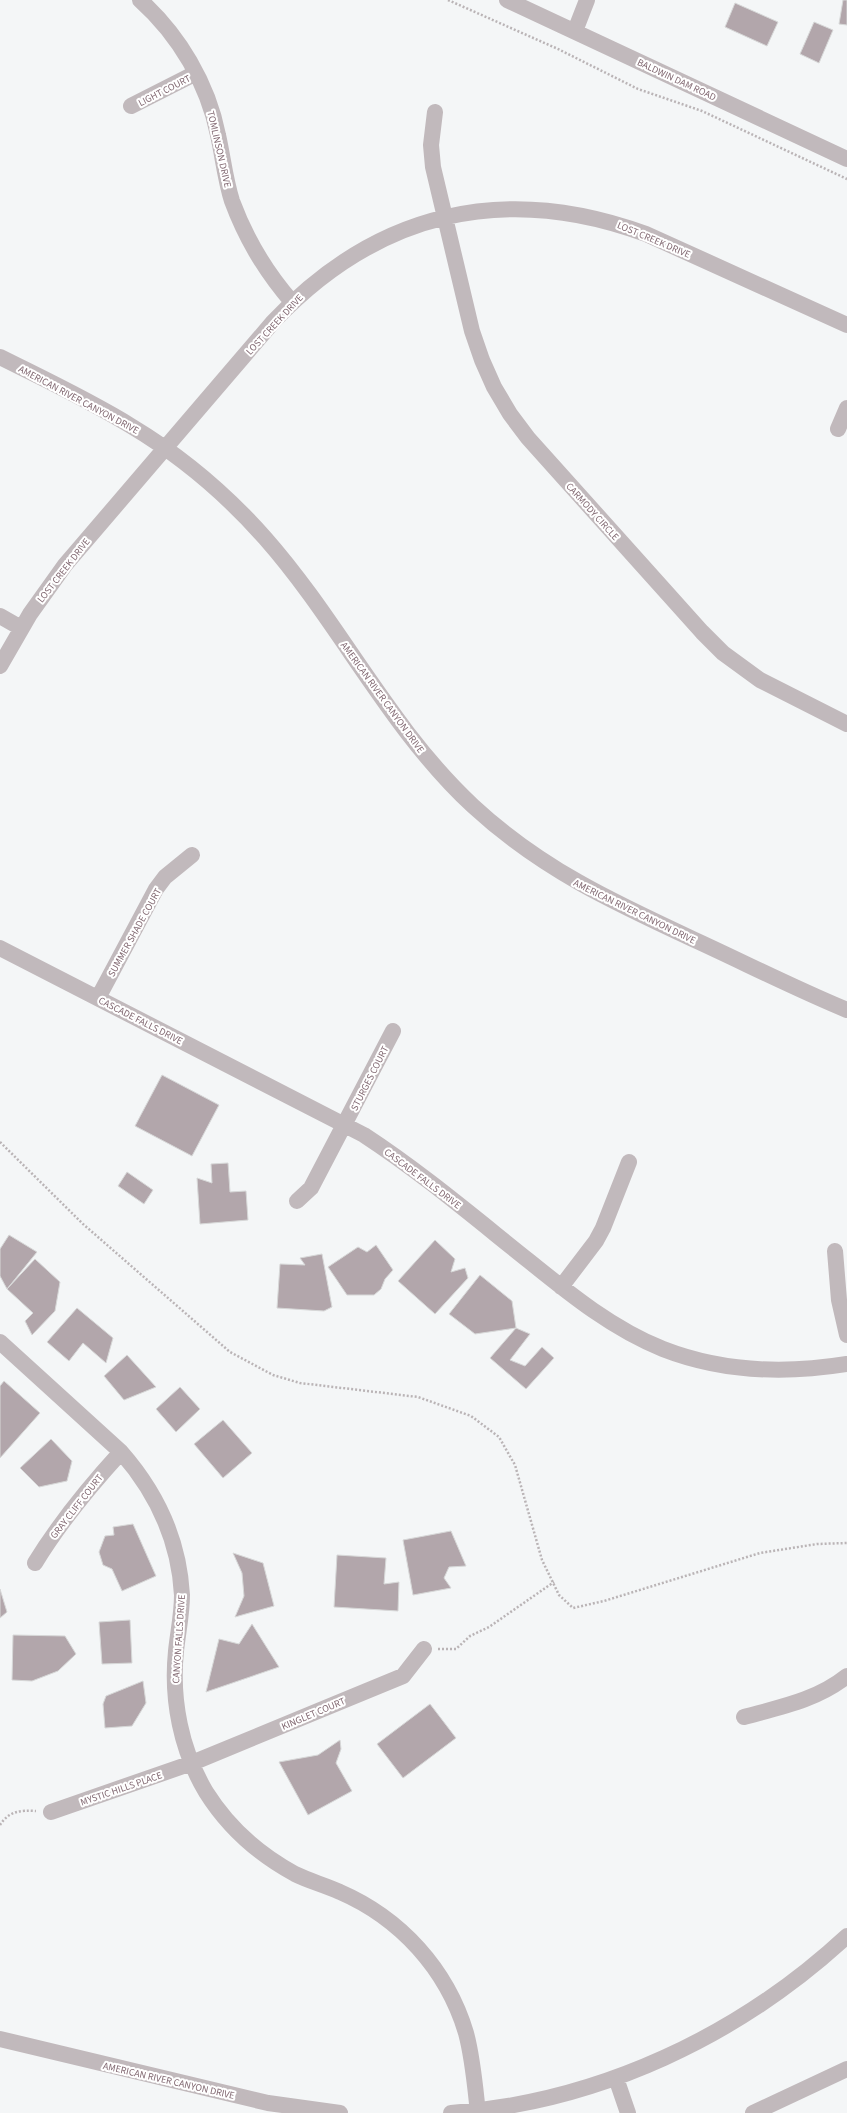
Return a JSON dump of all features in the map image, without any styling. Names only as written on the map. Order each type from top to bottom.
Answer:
[{"type":"street","name":"TOMLINSON DRIVE","points":[[140,0],[175,38],[196,73],[211,109],[232,199],[246,236],[263,265],[292,302]]},
{"type":"street","name":"BALDWIN DAM ROAD","points":[[507,0],[847,159]]},
{"type":"street","points":[[575,31],[587,0]]},
{"type":"street","name":"LIGHT COURT","points":[[131,106],[196,73]]},
{"type":"street","name":"CARMODY CIRCLE","points":[[435,112],[431,145],[433,167],[472,331],[494,388],[510,414],[528,438],[702,632],[724,653],[773,688],[847,724]]},
{"type":"street","name":"LOST CREEK DRIVE","points":[[0,666],[21,628],[65,565],[292,302],[327,272],[355,254],[392,235],[445,218],[490,210],[547,210],[580,214],[614,222],[646,234],[847,325]]},
{"type":"street","name":"AMERICAN RIVER CANYON DRIVE","points":[[0,357],[97,406],[165,448],[197,472],[242,513],[266,539],[291,570],[418,747],[464,797],[504,833],[553,868],[606,898],[847,1010]]},
{"type":"street","points":[[838,428],[847,408]]},
{"type":"street","points":[[0,616],[21,628]]},
{"type":"street","name":"SUMMER SHADE COURT","points":[[98,998],[156,889],[165,877],[192,855]]},
{"type":"street","name":"CASCADE FALLS DRIVE","points":[[0,948],[364,1135],[399,1158],[561,1287],[602,1317],[631,1334],[684,1356],[717,1364],[751,1369],[785,1371],[819,1369],[847,1364]]},
{"type":"street","name":"STURGES COURT","points":[[297,1201],[311,1188],[393,1031]]},
{"type":"street","points":[[561,1287],[596,1242],[603,1228],[628,1162]]},
{"type":"street","points":[[836,1251],[839,1300],[847,1334]]},
{"type":"street","name":"CANYON FALLS DRIVE","points":[[0,1342],[121,1452],[136,1469],[155,1497],[172,1539],[180,1572],[182,1596],[181,1618],[176,1652],[176,1701],[184,1742],[192,1764],[205,1790],[218,1809],[249,1843],[267,1857],[296,1874],[341,1892],[372,1908],[399,1928],[430,1961],[449,1990],[466,2032],[471,2054],[478,2112]]},
{"type":"street","name":"GRAY CLIFF COURT","points":[[35,1563],[71,1508],[121,1452]]},
{"type":"street","name":"KINGLET COURT","points":[[192,1764],[402,1676],[424,1649]]},
{"type":"street","points":[[744,1717],[807,1700],[822,1693],[847,1676]]},
{"type":"street","name":"MYSTIC HILLS PLACE","points":[[51,1812],[192,1764]]},
{"type":"street","points":[[451,2113],[478,2112],[572,2092],[616,2078],[698,2042],[738,2019],[794,1980],[847,1936]]},
{"type":"street","name":"AMERICAN RIVER CANYON DRIVE","points":[[0,2039],[268,2103],[340,2113]]},
{"type":"street","points":[[753,2113],[847,2069]]},
{"type":"street","points":[[616,2078],[628,2113]]},
{"type":"path","points":[[448,0],[558,50],[658,98],[702,111],[847,179]]},
{"type":"path","points":[[0,1142],[83,1224],[230,1352],[273,1375],[300,1383],[418,1397],[471,1416],[499,1437],[516,1465],[542,1560],[559,1595],[573,1608],[604,1601],[760,1553],[817,1544],[847,1543]]},
{"type":"path","points":[[424,1649],[456,1649],[470,1636],[499,1621],[554,1582]]},
{"type":"path","points":[[0,1825],[14,1812],[20,1810],[51,1812]]},
{"type":"building","points":[[843,0],[847,0],[847,25],[839,24]]},
{"type":"building","points":[[735,3],[778,22],[767,46],[725,27]]},
{"type":"building","points":[[814,22],[833,30],[819,63],[800,54]]},
{"type":"building","points":[[162,1075],[219,1105],[192,1156],[135,1126]]},
{"type":"building","points":[[228,1163],[230,1192],[246,1191],[248,1220],[200,1224],[197,1178],[212,1183],[211,1164]]},
{"type":"building","points":[[127,1172],[153,1190],[144,1204],[118,1186]]},
{"type":"building","points":[[9,1235],[37,1252],[7,1289],[0,1276],[0,1249]]},
{"type":"building","points":[[435,1240],[455,1259],[451,1272],[465,1268],[468,1278],[435,1314],[398,1281]]},
{"type":"building","points":[[376,1245],[393,1270],[385,1279],[381,1289],[374,1295],[347,1295],[328,1267],[358,1247],[367,1252]]},
{"type":"building","points":[[322,1254],[332,1307],[324,1311],[277,1308],[280,1264],[305,1265],[300,1258]]},
{"type":"building","points":[[35,1259],[60,1282],[55,1311],[32,1335],[25,1321],[33,1313],[7,1289]]},
{"type":"building","points":[[480,1275],[512,1301],[516,1328],[475,1334],[449,1314]]},
{"type":"building","points":[[77,1308],[113,1338],[106,1363],[83,1343],[69,1361],[47,1342]]},
{"type":"building","points":[[516,1328],[530,1334],[510,1360],[525,1366],[542,1347],[554,1358],[526,1389],[490,1358]]},
{"type":"building","points":[[127,1355],[156,1387],[124,1400],[104,1376]]},
{"type":"building","points":[[4,1381],[40,1413],[0,1458],[0,1386]]},
{"type":"building","points":[[180,1387],[200,1409],[176,1432],[156,1409]]},
{"type":"building","points":[[223,1420],[252,1453],[223,1478],[194,1444]]},
{"type":"building","points":[[51,1439],[72,1461],[67,1481],[39,1487],[20,1468]]},
{"type":"building","points":[[133,1524],[156,1576],[122,1591],[112,1569],[103,1565],[99,1552],[105,1536],[114,1535],[113,1527]]},
{"type":"building","points":[[451,1531],[466,1566],[449,1567],[444,1578],[451,1588],[413,1595],[403,1540]]},
{"type":"building","points":[[233,1553],[263,1563],[274,1606],[235,1617],[244,1596],[242,1573]]},
{"type":"building","points":[[337,1555],[386,1558],[384,1584],[399,1582],[398,1611],[334,1607]]},
{"type":"building","points":[[0,1589],[7,1612],[0,1618]]},
{"type":"building","points":[[130,1620],[132,1663],[102,1664],[99,1622]]},
{"type":"building","points":[[252,1624],[279,1667],[206,1692],[219,1639],[239,1644]]},
{"type":"building","points":[[13,1635],[65,1636],[76,1654],[58,1671],[32,1681],[12,1680]]},
{"type":"building","points":[[143,1681],[146,1703],[132,1726],[105,1728],[103,1704],[106,1696]]},
{"type":"building","points":[[430,1704],[456,1738],[403,1778],[377,1744]]},
{"type":"building","points":[[340,1740],[341,1749],[336,1763],[352,1791],[308,1815],[279,1762],[318,1755]]}]
